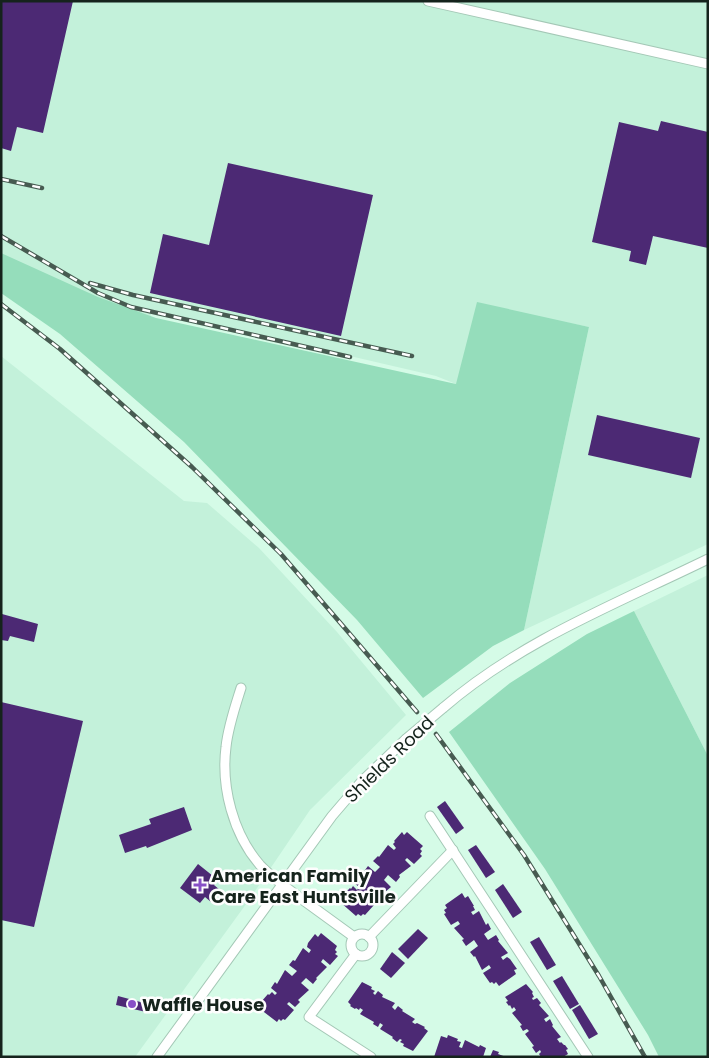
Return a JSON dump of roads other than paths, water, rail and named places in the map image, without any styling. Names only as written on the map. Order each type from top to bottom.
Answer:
[{"type":"street","points":[[428,1],[708,64]]},
{"type":"street","name":"Shields Road","points":[[157,1057],[332,816],[362,782],[406,739],[485,674],[548,636],[602,608],[708,559]]},
{"type":"street","points":[[241,688],[229,726],[225,748],[227,794],[239,832],[260,866],[354,937],[363,935],[369,937],[372,944],[371,950],[362,956],[356,954],[351,945],[354,937]]},
{"type":"street","points":[[430,816],[588,1057]]},
{"type":"street","points":[[369,937],[452,850]]},
{"type":"street","points":[[356,954],[309,1017],[371,1057]]},
{"type":"railway","points":[[1,179],[42,188]]},
{"type":"railway","points":[[1,236],[98,293],[131,307],[350,357]]},
{"type":"railway","points":[[90,283],[133,295],[412,356]]},
{"type":"railway","points":[[1,304],[60,349],[192,467],[281,554],[417,712]]},
{"type":"railway","points":[[436,734],[524,855],[599,976],[645,1057]]},
{"type":"place","name":"American Family Care East Huntsville","points":[[200,885]]},
{"type":"place","name":"Waffle House","points":[[132,1004]]}]
